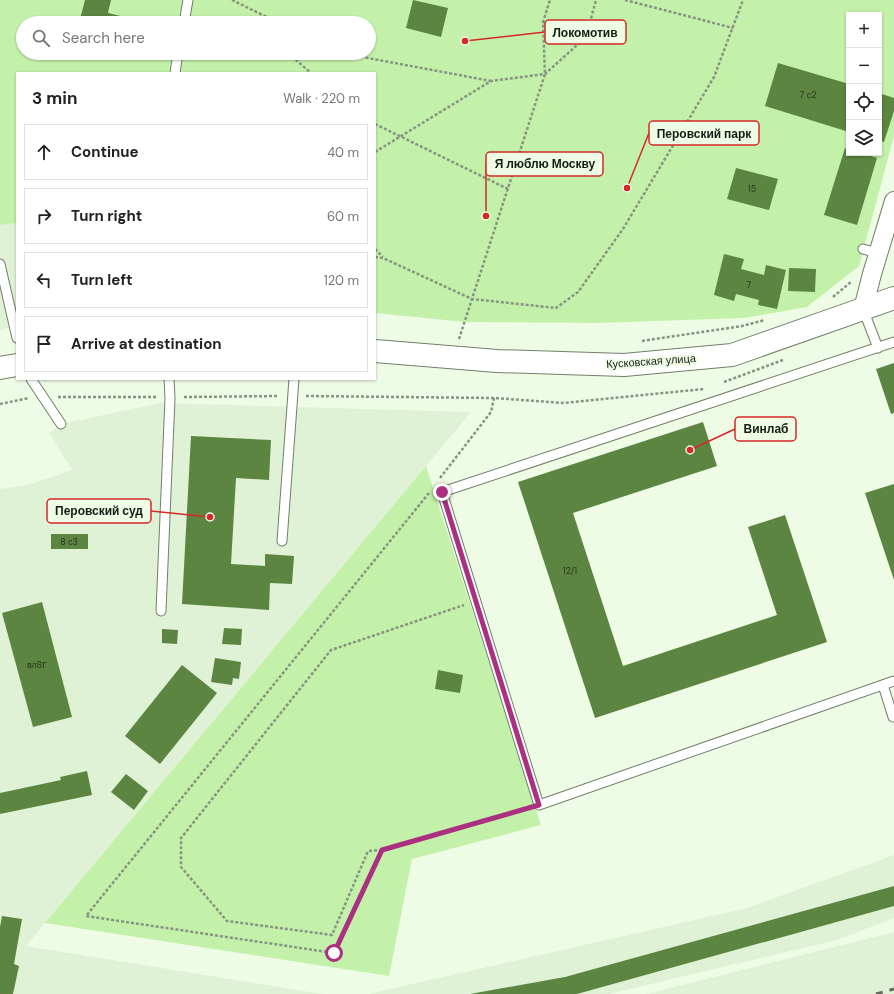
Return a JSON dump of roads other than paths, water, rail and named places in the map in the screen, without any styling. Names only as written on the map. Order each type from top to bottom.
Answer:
[{"type":"street","points":[[863,309],[870,251],[894,201]]},
{"type":"street","name":"Кусковская улица","points":[[376,351],[497,361],[624,365],[732,355],[894,298]]},
{"type":"street","points":[[0,368],[16,365]]},
{"type":"lane","points":[[185,16],[188,0]]},
{"type":"lane","points":[[175,72],[177,60]]},
{"type":"lane","points":[[0,264],[16,334]]},
{"type":"lane","points":[[863,309],[878,348]]},
{"type":"lane","points":[[894,342],[442,492],[539,805],[894,681]]},
{"type":"lane","points":[[32,380],[61,424]]},
{"type":"lane","points":[[161,611],[170,398],[169,380]]},
{"type":"lane","points":[[282,541],[294,380]]},
{"type":"lane","points":[[883,685],[893,717]]},
{"type":"railway","points":[[876,994],[894,989]]},
{"type":"place","name":"Локомотив","points":[[465,41]]},
{"type":"place","name":"Перовский парк","points":[[627,188]]},
{"type":"place","name":"Я люблю Москву","points":[[486,216]]},
{"type":"place","name":"Винлаб","points":[[690,450]]},
{"type":"place","name":"Перовский суд","points":[[210,517]]}]
